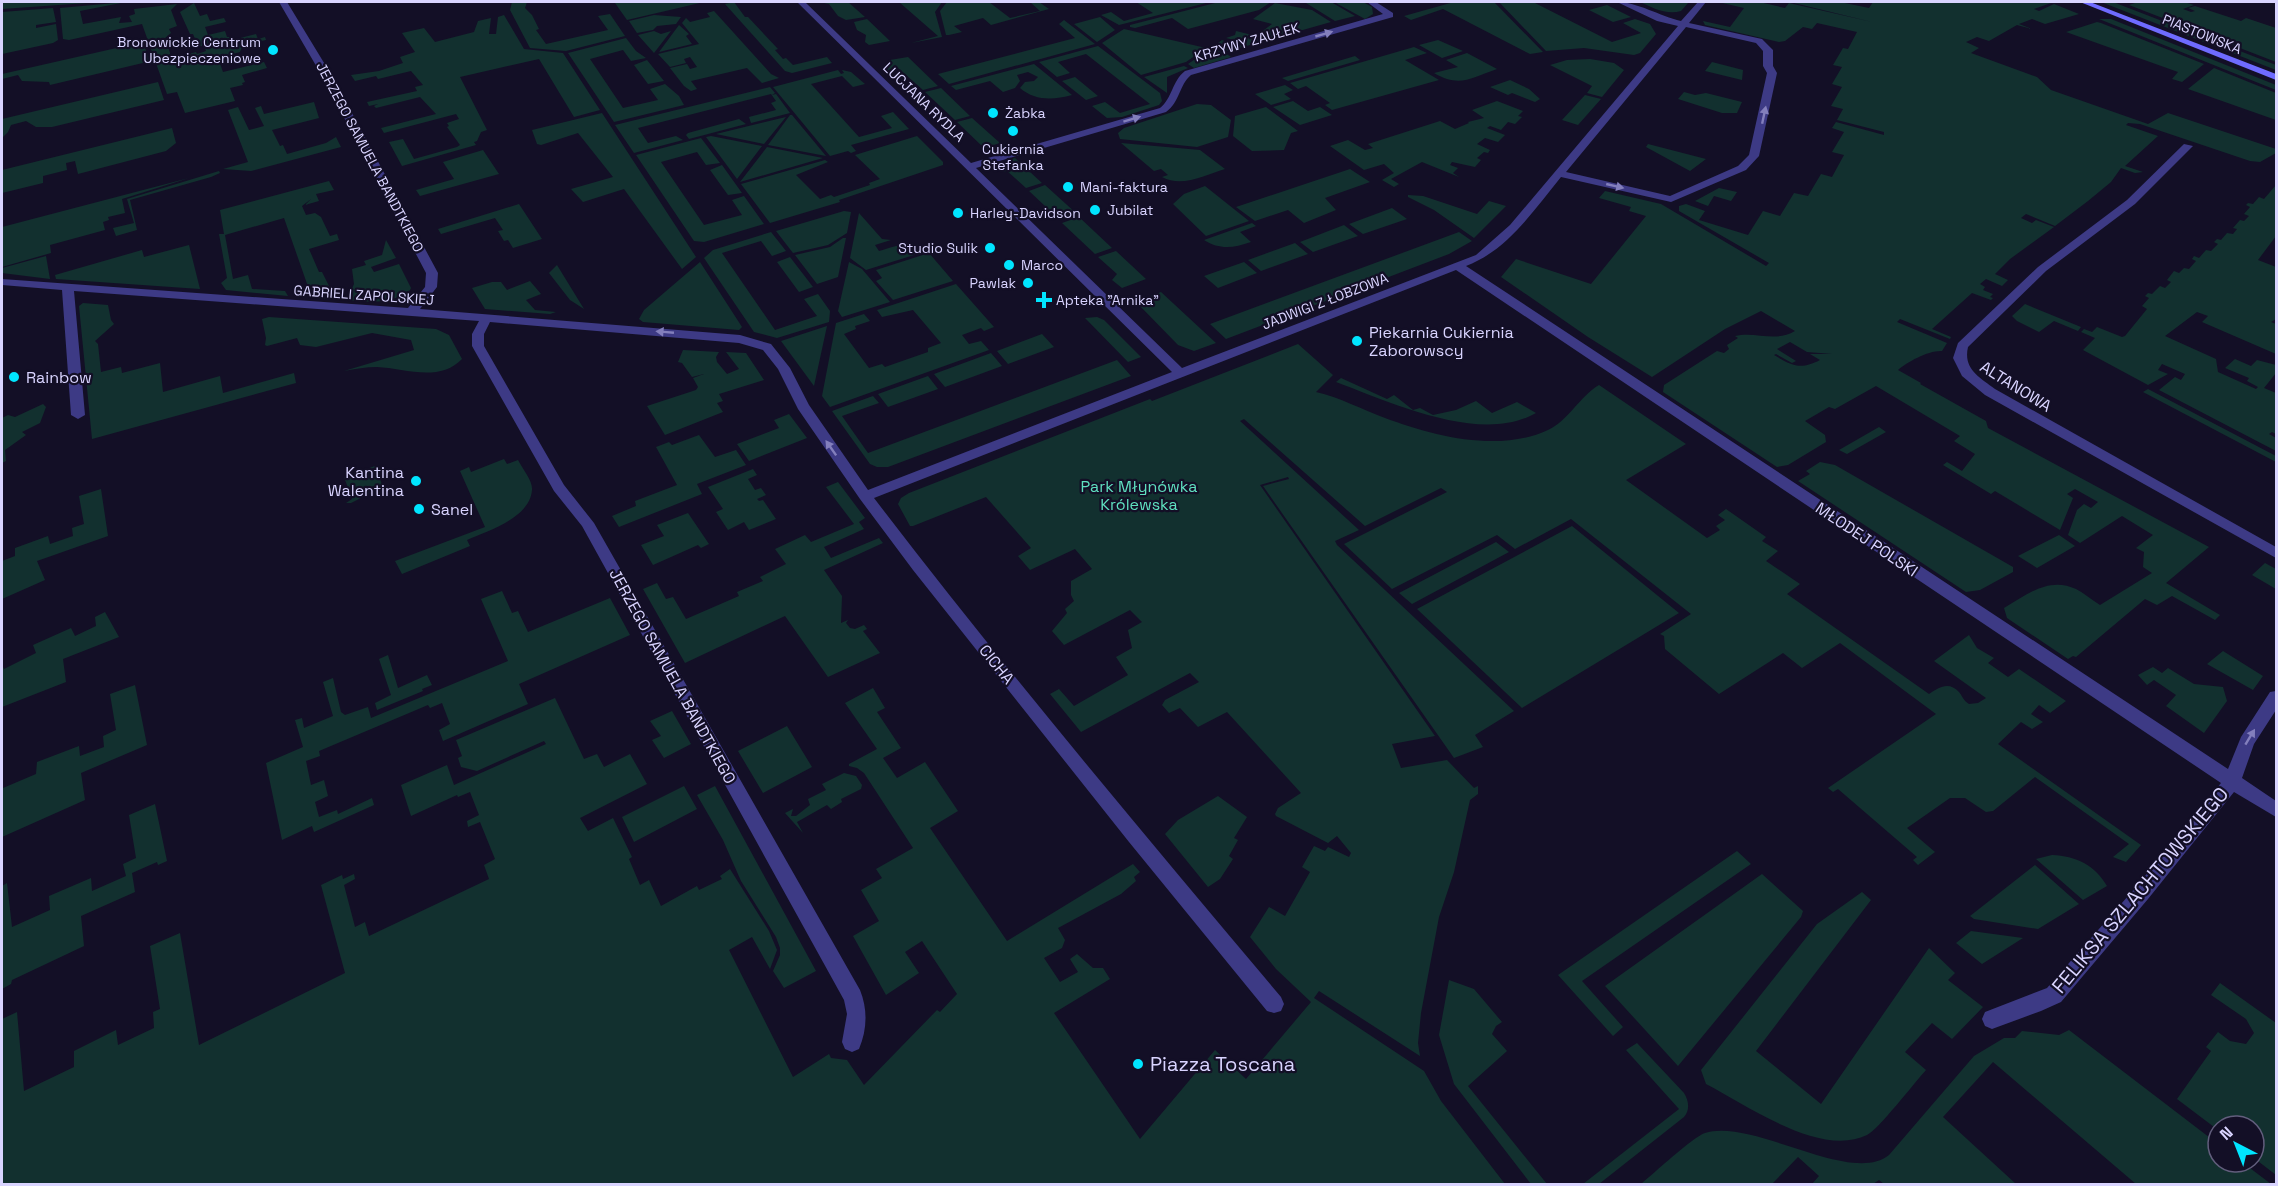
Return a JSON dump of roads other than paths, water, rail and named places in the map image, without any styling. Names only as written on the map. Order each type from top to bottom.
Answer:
[{"type":"street","name":"JERZEGO SAMUELA BANDTKIEGO","points":[[283,2],[327,76],[432,273],[431,287],[411,313]]},
{"type":"street","name":"LUCJANA RYDLA","points":[[801,2],[1180,374]]},
{"type":"street","name":"KRZYWY ZAUŁEK","points":[[968,166],[1167,108],[1172,103],[1179,81],[1188,73],[1390,15],[1372,2]]},
{"type":"street","points":[[1558,173],[1671,199],[1750,162],[1756,151],[1772,73],[1768,66],[1768,50],[1759,42],[1654,17],[1621,2]]},
{"type":"street","name":"JADWIGI Z ŁOBZOWA","points":[[865,496],[1459,267],[1486,253],[1502,240],[1702,2]]},
{"type":"street","name":"PIASTOWSKA","points":[[2084,2],[2277,78]]},
{"type":"street","name":"ALTANOWA","points":[[2188,146],[2123,209],[2042,269],[1962,346],[1959,358],[1966,373],[1990,392],[2277,554]]},
{"type":"street","name":"MŁODEJ POLSKI","points":[[1459,267],[2277,810]]},
{"type":"street","name":"GABRIELI ZAPOLSKIEJ","points":[[2,282],[68,289],[724,337]]},
{"type":"street","points":[[68,289],[78,415]]},
{"type":"street","name":"JERZEGO SAMUELA BANDTKIEGO","points":[[486,318],[478,334],[478,346],[559,488],[587,523],[854,997],[857,1014],[852,1042]]},
{"type":"street","name":"CICHA","points":[[724,337],[758,343],[773,352],[784,368],[803,406],[865,496],[918,566],[1135,837],[1274,1004]]},
{"type":"street","name":"FELIKSA SZLACHTOWSKIEGO","points":[[1992,1019],[2041,1002],[2054,994],[2142,894],[2232,782],[2247,742],[2277,697]]},
{"type":"place","name":"Bronowickie Centrum Ubezpieczeniowe","points":[[273,50]]},
{"type":"place","name":"Żabka","points":[[993,113]]},
{"type":"place","name":"Cukiernia Stefanka","points":[[1013,131]]},
{"type":"place","name":"Mani-faktura","points":[[1068,187]]},
{"type":"place","name":"Jubilat","points":[[1095,210]]},
{"type":"place","name":"Harley-Davidson","points":[[958,213]]},
{"type":"place","name":"Studio Sulik","points":[[990,248]]},
{"type":"place","name":"Marco","points":[[1009,265]]},
{"type":"place","name":"Pawlak","points":[[1028,283]]},
{"type":"place","name":"Apteka \"Arnika\"","points":[[1044,300]]},
{"type":"place","name":"Piekarnia Cukiernia Zaborowscy","points":[[1357,341]]},
{"type":"place","name":"Rainbow","points":[[14,377]]},
{"type":"place","name":"Kantina Walentina","points":[[416,481]]},
{"type":"place","name":"Sanel","points":[[419,509]]},
{"type":"place","name":"Piazza Toscana","points":[[1138,1064]]},
{"type":"park label","name":"Park Młynówka Królewska","points":[[1139,495]]}]
